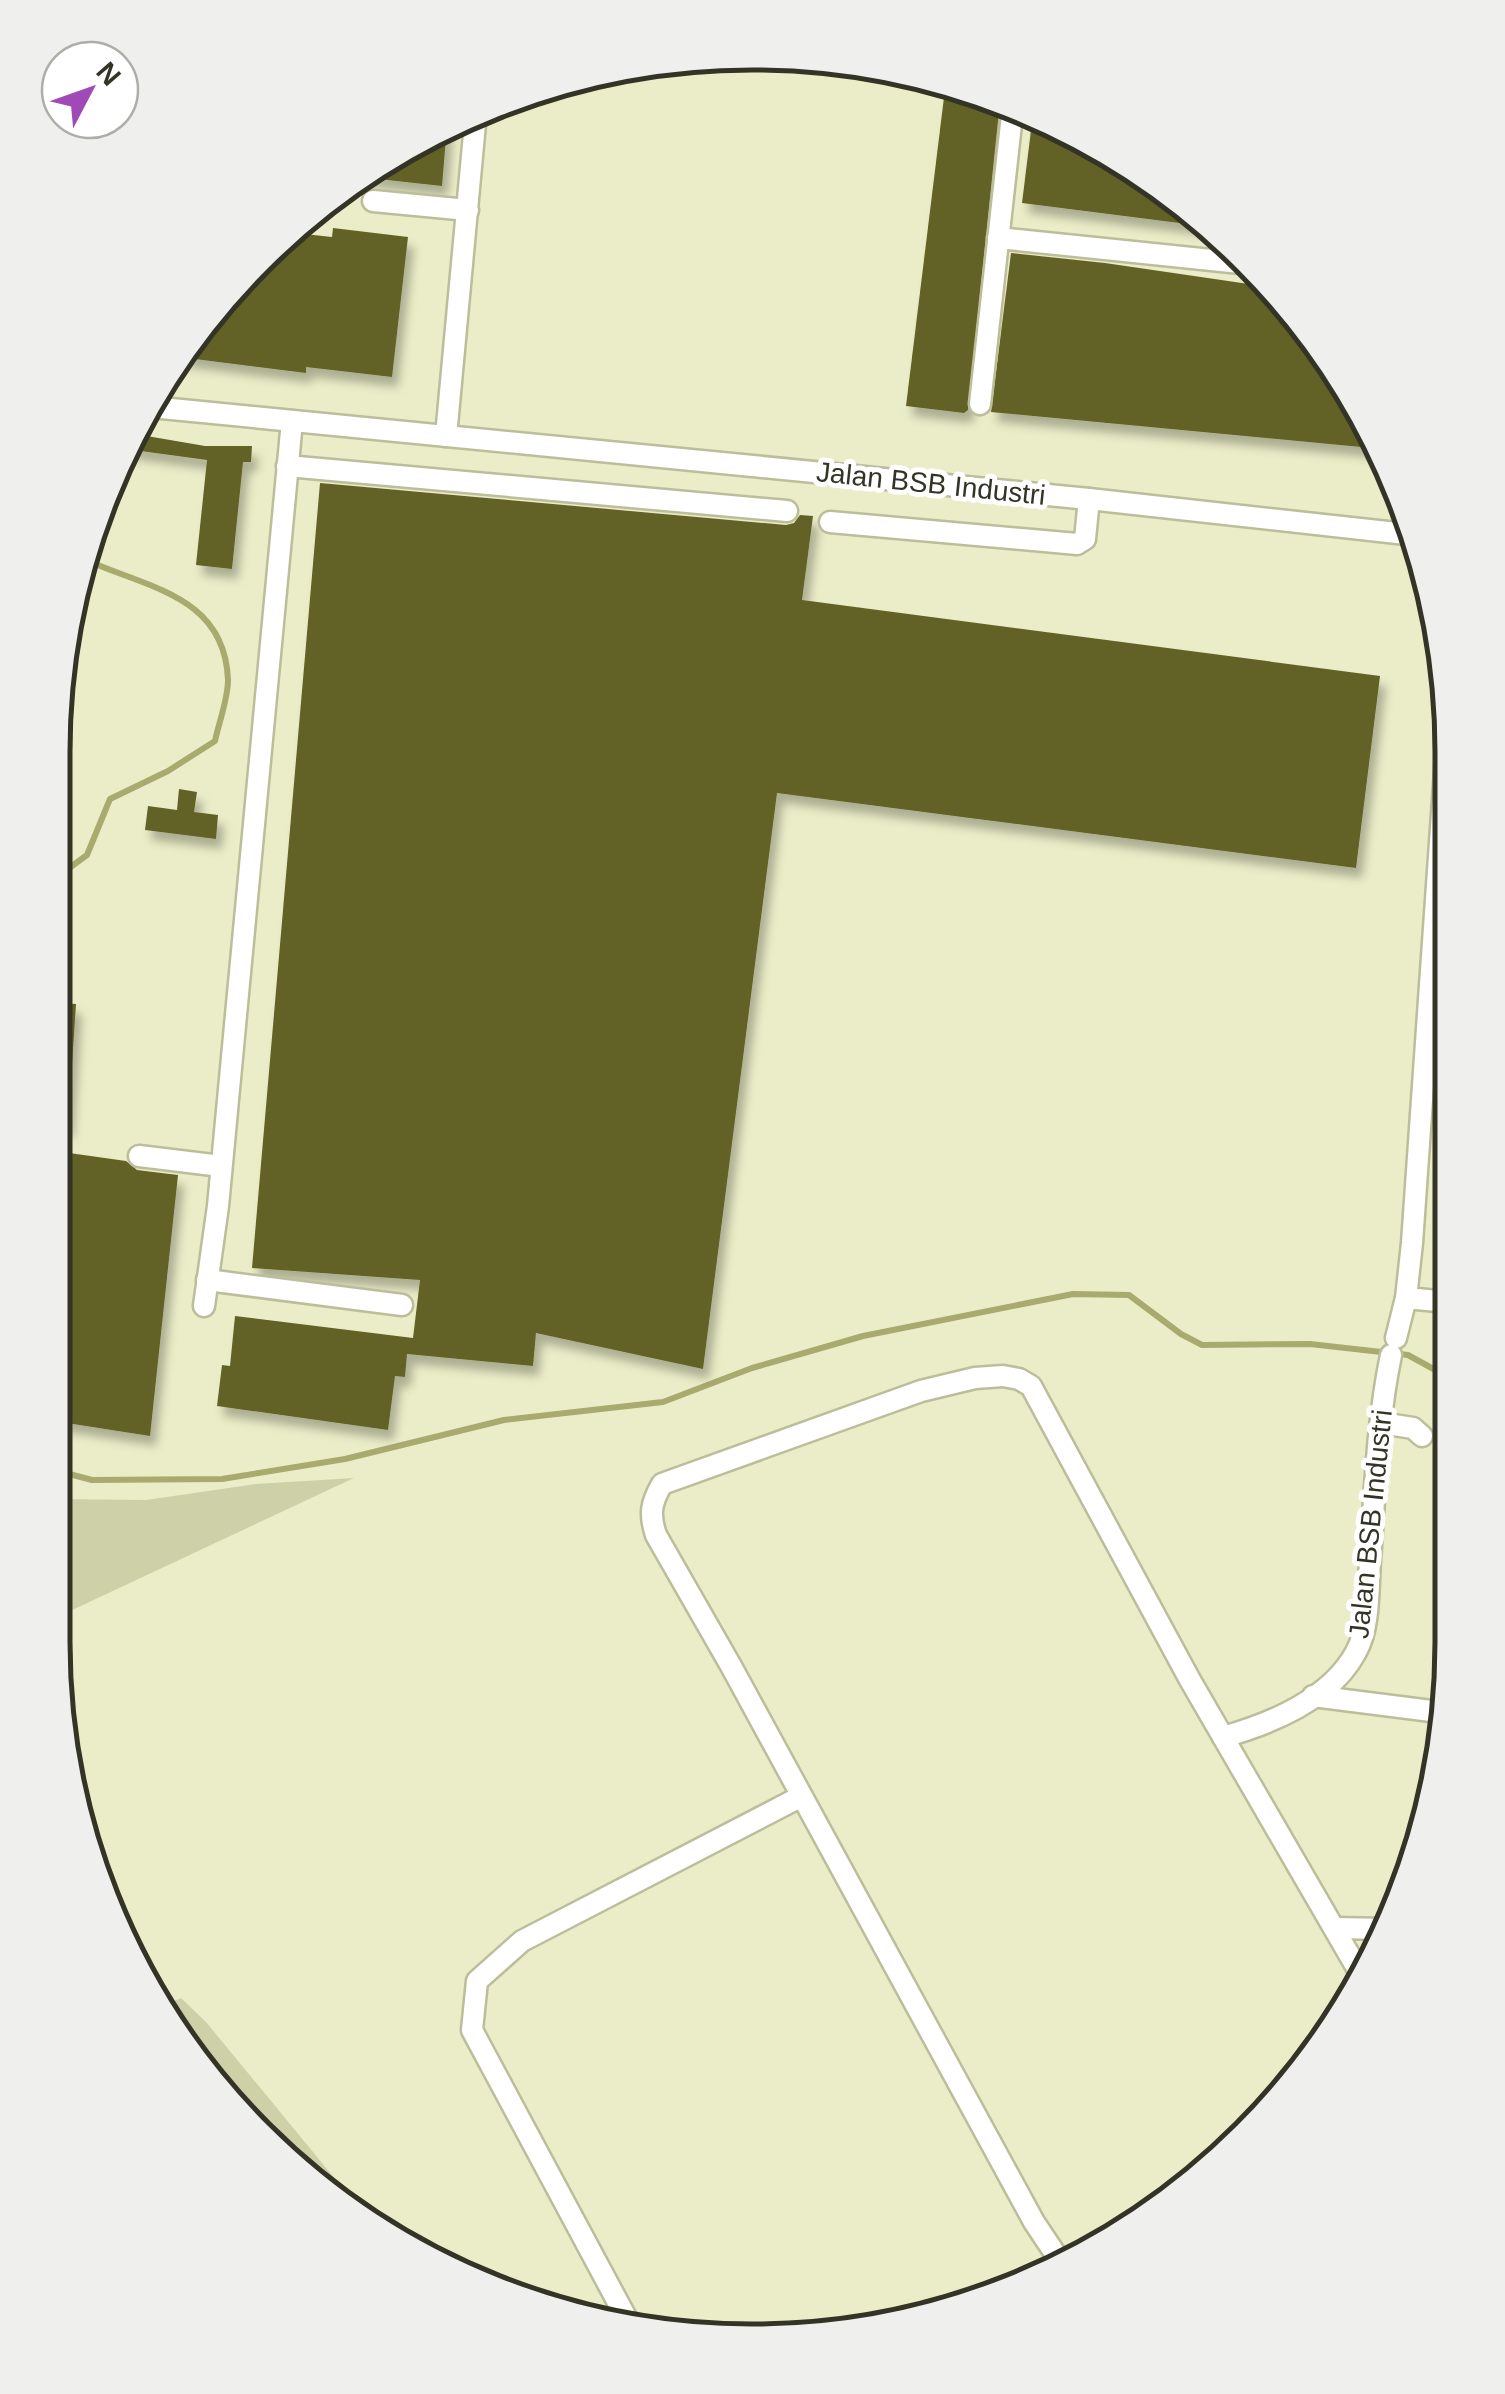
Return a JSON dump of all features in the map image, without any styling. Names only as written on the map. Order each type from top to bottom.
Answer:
[{"type":"lane","points":[[980,404],[1010,121]]},
{"type":"lane","points":[[446,436],[475,129]]},
{"type":"lane","points":[[373,201],[468,210]]},
{"type":"lane","points":[[998,238],[1226,262]]},
{"type":"lane","name":"Jalan BSB Industri","points":[[163,408],[1399,533]]},
{"type":"lane","points":[[204,1306],[221,1166],[292,421]]},
{"type":"lane","points":[[287,466],[787,511]]},
{"type":"lane","points":[[830,522],[1076,544],[1084,538],[1089,499]]},
{"type":"lane","name":"Jalan BSB Industri","points":[[1218,1729],[1257,1728],[1313,1696],[1347,1665],[1358,1649],[1367,1600],[1381,1423],[1406,1298],[1435,989]]},
{"type":"lane","points":[[140,1156],[221,1166]]},
{"type":"lane","points":[[207,1280],[402,1306]]},
{"type":"lane","points":[[1406,1298],[1435,1301]]},
{"type":"lane","points":[[1055,2253],[1034,2222],[656,1535],[650,1516],[662,1484],[921,1391],[1002,1376],[1019,1378],[1031,1386],[1218,1729],[1354,1963]]},
{"type":"lane","points":[[1381,1423],[1413,1428],[1422,1436]]},
{"type":"lane","points":[[1313,1696],[1431,1711]]},
{"type":"lane","points":[[623,2312],[472,2030],[477,1981],[522,1942],[800,1796]]},
{"type":"lane","points":[[1335,1928],[1371,1929]]},
{"type":"green space","points":[[354,1478],[70,1611],[70,1499],[146,1500],[256,1484]]},
{"type":"green space","points":[[181,1998],[206,2022],[336,2180],[352,2194],[302,2155],[239,2092],[173,2002]]},
{"type":"building","points":[[944,98],[998,116],[968,410],[964,413],[906,406]]},
{"type":"building","points":[[1031,130],[1094,161],[1184,224],[1022,203]]},
{"type":"building","points":[[446,143],[442,186],[382,179]]},
{"type":"building","points":[[333,228],[408,237],[392,377],[306,367],[306,373],[195,359],[239,302],[302,239],[308,234],[332,237]]},
{"type":"building","points":[[1011,253],[1249,284],[1320,373],[1363,447],[991,412]]},
{"type":"building","points":[[148,436],[205,446],[252,446],[251,462],[243,462],[232,569],[196,565],[207,460],[140,451]]},
{"type":"building","points":[[320,483],[786,525],[794,523],[800,515],[813,516],[802,600],[1380,676],[1356,868],[777,793],[703,1369],[536,1333],[533,1366],[407,1354],[405,1377],[395,1376],[388,1430],[217,1406],[222,1365],[230,1366],[235,1316],[413,1338],[420,1280],[252,1268]]},
{"type":"building","points":[[179,789],[197,792],[194,812],[218,815],[216,839],[145,830],[148,806],[177,810]]},
{"type":"building","points":[[70,1004],[76,1004],[70,1096]]},
{"type":"building","points":[[70,1153],[126,1161],[137,1170],[178,1175],[150,1436],[70,1424]]},
{"type":"waterway","points":[[70,867],[87,855],[110,799],[168,771],[215,741],[228,687],[224,652],[198,612],[157,588],[97,564]]},
{"type":"waterway","points":[[70,1474],[92,1480],[222,1479],[345,1459],[504,1420],[663,1402],[752,1368],[863,1336],[1073,1294],[1129,1295],[1202,1345],[1310,1344],[1408,1355],[1435,1370]]}]
